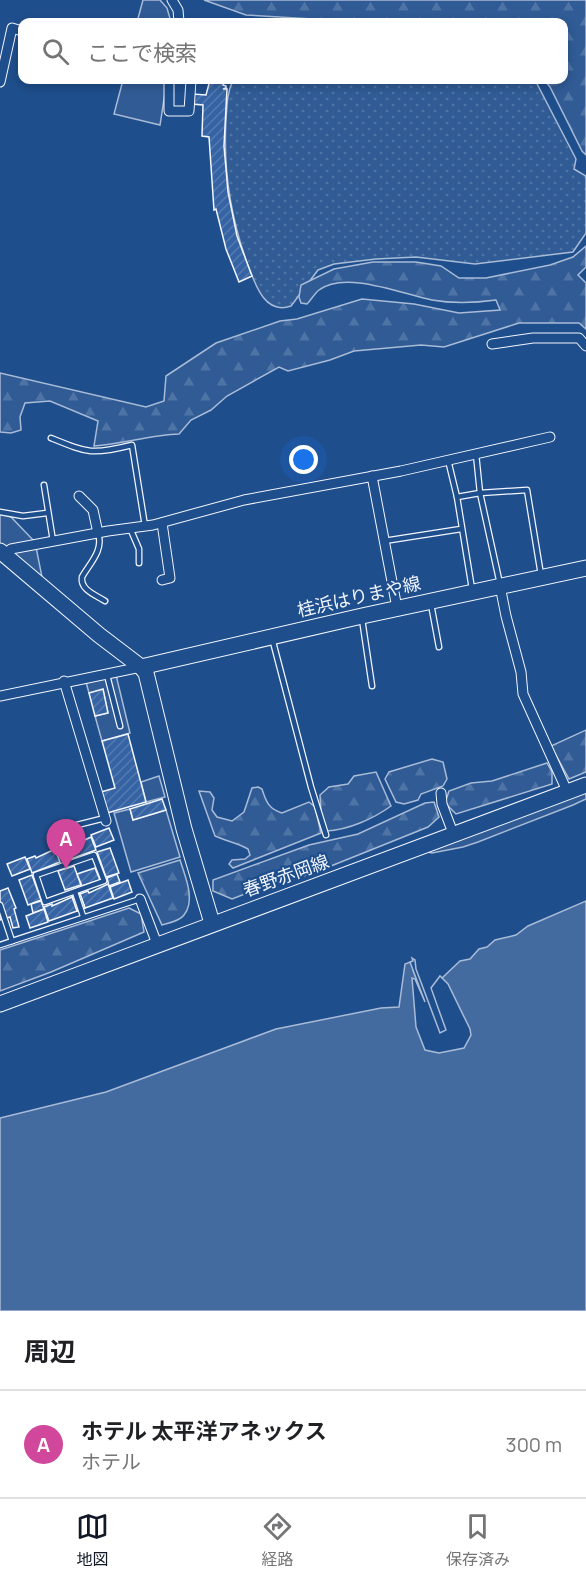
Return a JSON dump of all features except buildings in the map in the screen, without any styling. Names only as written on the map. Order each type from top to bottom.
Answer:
[{"type":"main road","points":[[2,553],[99,635],[141,667],[150,684],[184,829],[212,923]]},
{"type":"main road","name":"桂浜はりまや線","points":[[141,667],[397,608],[586,568]]},
{"type":"main road","name":"春野赤岡線","points":[[0,1004],[586,784]]},
{"type":"street","points":[[172,0],[178,10],[179,18]]},
{"type":"street","points":[[0,82],[12,28],[18,30]]},
{"type":"street","points":[[169,84],[169,111],[182,112],[189,111],[191,84]]},
{"type":"street","points":[[492,344],[533,338],[579,338],[586,346]]},
{"type":"street","points":[[2,553],[11,549],[53,541],[162,523],[244,500],[372,476],[550,437]]},
{"type":"street","points":[[372,476],[397,608]]},
{"type":"street","points":[[79,496],[93,510],[98,533]]},
{"type":"street","points":[[162,523],[170,578],[162,580]]},
{"type":"street","points":[[500,586],[521,672],[524,694],[567,791]]},
{"type":"street","points":[[0,696],[106,672],[141,667]]},
{"type":"street","points":[[64,681],[105,819]]},
{"type":"street","points":[[441,793],[442,804],[453,833]]},
{"type":"street","points":[[140,899],[157,944]]},
{"type":"lane","points":[[51,438],[85,452],[103,452],[132,445],[145,526]]},
{"type":"lane","points":[[476,454],[480,493],[500,586]]},
{"type":"lane","points":[[448,460],[457,497],[460,529],[472,592]]},
{"type":"lane","points":[[44,485],[53,541]]},
{"type":"lane","points":[[457,497],[527,490],[542,577]]},
{"type":"lane","points":[[0,512],[24,516],[48,513]]},
{"type":"lane","points":[[130,528],[139,549],[139,563]]},
{"type":"lane","points":[[384,541],[460,529]]},
{"type":"lane","points":[[98,533],[100,549],[81,582],[84,587],[105,601]]},
{"type":"lane","points":[[430,601],[439,647]]},
{"type":"lane","points":[[362,616],[372,686]]},
{"type":"lane","points":[[271,638],[326,835]]},
{"type":"lane","points":[[106,672],[120,726]]},
{"type":"lane","points":[[61,829],[105,819]]},
{"type":"lane","points":[[94,855],[104,881],[75,892],[45,902],[36,875],[94,855]]},
{"type":"lane","points":[[75,892],[83,916]]},
{"type":"lane","points":[[0,945],[140,899]]},
{"type":"lane","points":[[0,905],[12,941]]},
{"type":"green space","points":[[204,0],[586,0],[586,155],[547,84],[568,84],[568,18],[296,18],[246,15]]},
{"type":"green space","points":[[232,84],[537,84],[576,159],[574,169],[586,176],[586,233],[573,252],[475,264],[416,257],[334,264],[318,270],[291,306],[281,308],[273,306],[261,294],[252,277],[240,243],[232,208],[225,138]]},
{"type":"green space","points":[[586,246],[586,267],[578,275],[586,283],[586,329],[579,323],[519,323],[444,347],[421,345],[354,351],[288,371],[279,367],[227,396],[211,410],[191,420],[179,434],[94,446],[98,421],[50,401],[25,403],[20,417],[21,430],[11,433],[0,432],[0,373],[146,407],[164,401],[166,376],[216,343],[280,321],[297,319],[362,299],[414,304],[459,313],[500,310],[496,300],[464,303],[440,301],[374,285],[343,282],[330,284],[319,290],[307,304],[301,303],[299,297],[301,285],[334,269],[373,262],[416,262],[441,266],[459,278],[486,278],[550,265],[573,257]]},
{"type":"green space","points":[[586,730],[586,772],[569,779],[551,746]]},
{"type":"green space","points":[[432,759],[443,762],[447,779],[443,786],[421,794],[418,800],[404,804],[396,802],[385,779],[389,772]]},
{"type":"green space","points":[[547,763],[552,772],[552,784],[456,814],[445,803],[449,791],[471,783],[492,781]]},
{"type":"green space","points":[[376,772],[391,806],[360,823],[326,831],[321,813],[320,795],[329,787],[348,784],[354,776]]},
{"type":"green space","points":[[252,788],[262,789],[271,807],[282,813],[309,802],[315,807],[321,833],[233,868],[229,864],[232,860],[245,859],[250,855],[248,849],[215,836],[199,791],[210,792],[214,798],[212,810],[217,817],[232,821],[244,812]]},
{"type":"green space","points":[[434,802],[439,817],[428,827],[311,874],[268,885],[232,899],[213,891],[213,880],[309,845],[358,834],[425,803]]},
{"type":"green space","points":[[180,860],[187,880],[189,902],[180,919],[162,925],[138,873]]},
{"type":"green space","points":[[129,908],[141,914],[144,932],[0,991],[0,950]]},
{"type":"shaded area","points":[[143,0],[160,0],[167,8],[170,18],[138,18]]},
{"type":"shaded area","points":[[122,84],[166,84],[160,125],[114,114]]},
{"type":"shaded area","points":[[0,514],[11,517],[35,542],[42,577],[40,578],[0,544]]},
{"type":"shaded area","points":[[116,675],[130,733],[102,741],[95,716],[108,713],[103,690],[89,693],[86,682]]},
{"type":"shaded area","points":[[159,776],[165,797],[146,802],[141,782]]},
{"type":"shaded area","points":[[586,792],[586,799],[478,842],[463,847],[428,852],[430,849]]},
{"type":"shaded area","points":[[130,809],[133,820],[166,810],[180,857],[131,872],[114,813]]},
{"type":"shaded area","points":[[586,901],[586,1311],[0,1311],[0,1118],[106,1092],[276,1029],[381,1008],[399,1007],[405,964],[413,961],[413,970],[438,1037],[450,1031],[441,979],[460,961],[470,959],[479,949],[487,947],[495,940],[516,935],[528,926]]},
{"type":"pier","points":[[412,958],[415,960],[416,969],[440,1033],[446,1030],[431,988],[440,976],[448,984],[470,1029],[471,1035],[464,1048],[439,1053],[425,1050],[416,1027],[412,978],[415,979],[425,1002],[410,962],[413,961]]},
{"type":"place","name":"ホテル 太平洋アネックス","points":[[66,869]]}]
